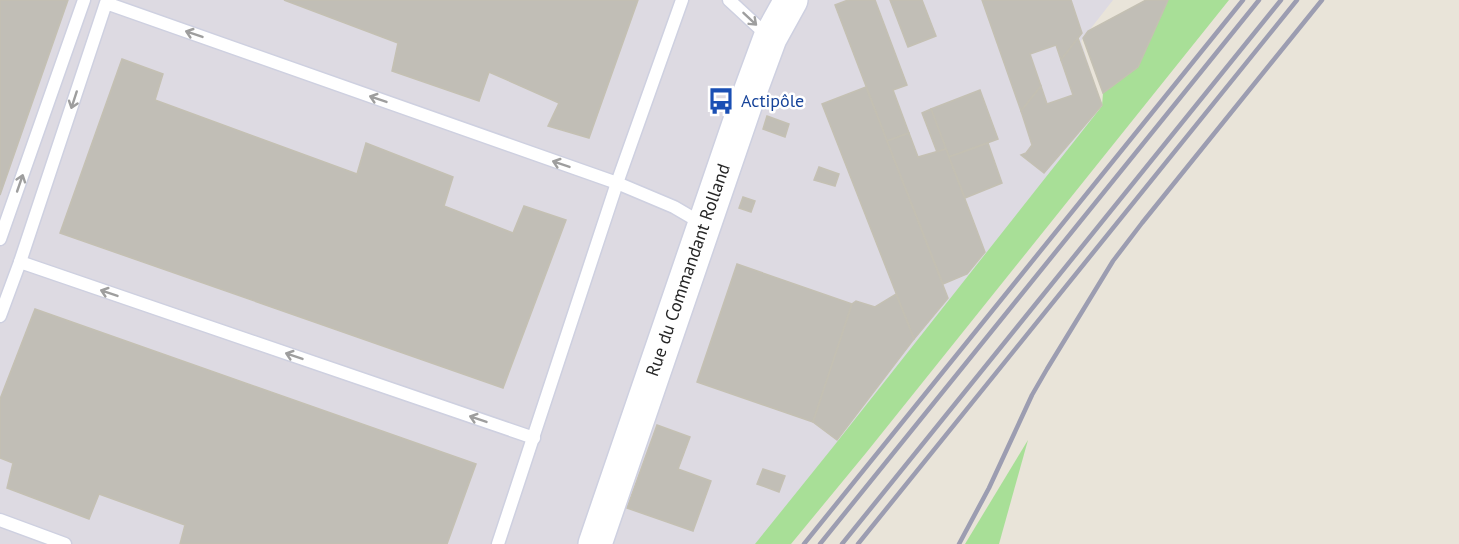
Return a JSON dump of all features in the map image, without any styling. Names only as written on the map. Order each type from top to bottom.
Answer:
[{"type":"street","name":"Rue du Commandant Rolland","points":[[595,544],[746,103],[770,38],[790,0]]},
{"type":"lane","points":[[0,239],[84,0]]},
{"type":"lane","points":[[498,544],[616,183],[682,0]]},
{"type":"lane","points":[[729,0],[770,38]]},
{"type":"lane","points":[[0,316],[107,1],[616,183],[674,207],[704,225]]},
{"type":"lane","points":[[20,262],[534,438]]},
{"type":"lane","points":[[0,520],[65,544]]},
{"type":"shaded area","points":[[0,0],[1113,0],[1081,41],[1102,106],[778,544],[0,544]]},
{"type":"green space","points":[[1168,0],[1229,0],[791,544],[755,544],[1102,106],[1103,93],[1138,67]]},
{"type":"green space","points":[[1028,440],[999,544],[965,544]]},
{"type":"building","points":[[0,0],[68,0],[0,195]]},
{"type":"building","points":[[284,0],[638,0],[589,138],[548,126],[559,103],[489,72],[479,101],[392,71],[398,43]]},
{"type":"building","points":[[848,0],[875,0],[907,85],[893,90],[909,133],[887,141],[835,5]]},
{"type":"building","points":[[890,0],[922,0],[936,36],[908,47]]},
{"type":"building","points":[[982,0],[1071,0],[1082,33],[1061,60],[1056,45],[1030,54],[1041,86],[1021,111]]},
{"type":"building","points":[[1146,0],[1168,0],[1138,67],[1103,93],[1083,38],[1088,31]]},
{"type":"building","points":[[1078,38],[1102,105],[1044,173],[1021,155],[1026,153],[1032,145],[1021,111],[1041,86],[1047,104],[1073,95],[1061,60]]},
{"type":"building","points":[[122,59],[163,74],[155,100],[357,174],[366,143],[453,177],[444,206],[513,233],[524,206],[566,220],[503,388],[60,233]]},
{"type":"building","points":[[866,87],[948,298],[914,339],[822,104]]},
{"type":"building","points":[[980,90],[998,139],[949,157],[931,109]]},
{"type":"building","points":[[931,109],[946,149],[937,152],[922,113]]},
{"type":"building","points":[[767,116],[789,124],[785,137],[763,129]]},
{"type":"building","points":[[909,133],[918,157],[946,149],[985,252],[967,274],[943,284],[887,141]]},
{"type":"building","points":[[988,143],[1002,183],[965,198],[949,157]]},
{"type":"building","points":[[819,167],[839,174],[835,186],[814,180]]},
{"type":"building","points":[[743,197],[755,201],[751,212],[739,208]]},
{"type":"building","points":[[737,264],[852,304],[813,422],[697,382]]},
{"type":"building","points":[[896,294],[914,339],[837,440],[813,422],[852,304],[856,301],[875,307]]},
{"type":"building","points":[[35,309],[476,464],[447,544],[180,544],[185,525],[99,494],[89,519],[7,488],[13,463],[0,458],[0,399]]},
{"type":"building","points":[[657,425],[690,437],[678,469],[711,481],[693,531],[627,508]]},
{"type":"building","points":[[763,469],[785,476],[779,492],[757,484]]},
{"type":"railway","points":[[804,544],[1243,0]]},
{"type":"railway","points":[[820,544],[1259,0]]},
{"type":"railway","points":[[842,544],[1281,0]]},
{"type":"railway","points":[[858,544],[1297,0]]},
{"type":"railway","points":[[959,544],[989,488],[1032,395],[1113,261],[1322,0]]},
{"type":"place","name":"Actipôle","points":[[721,101]]}]
